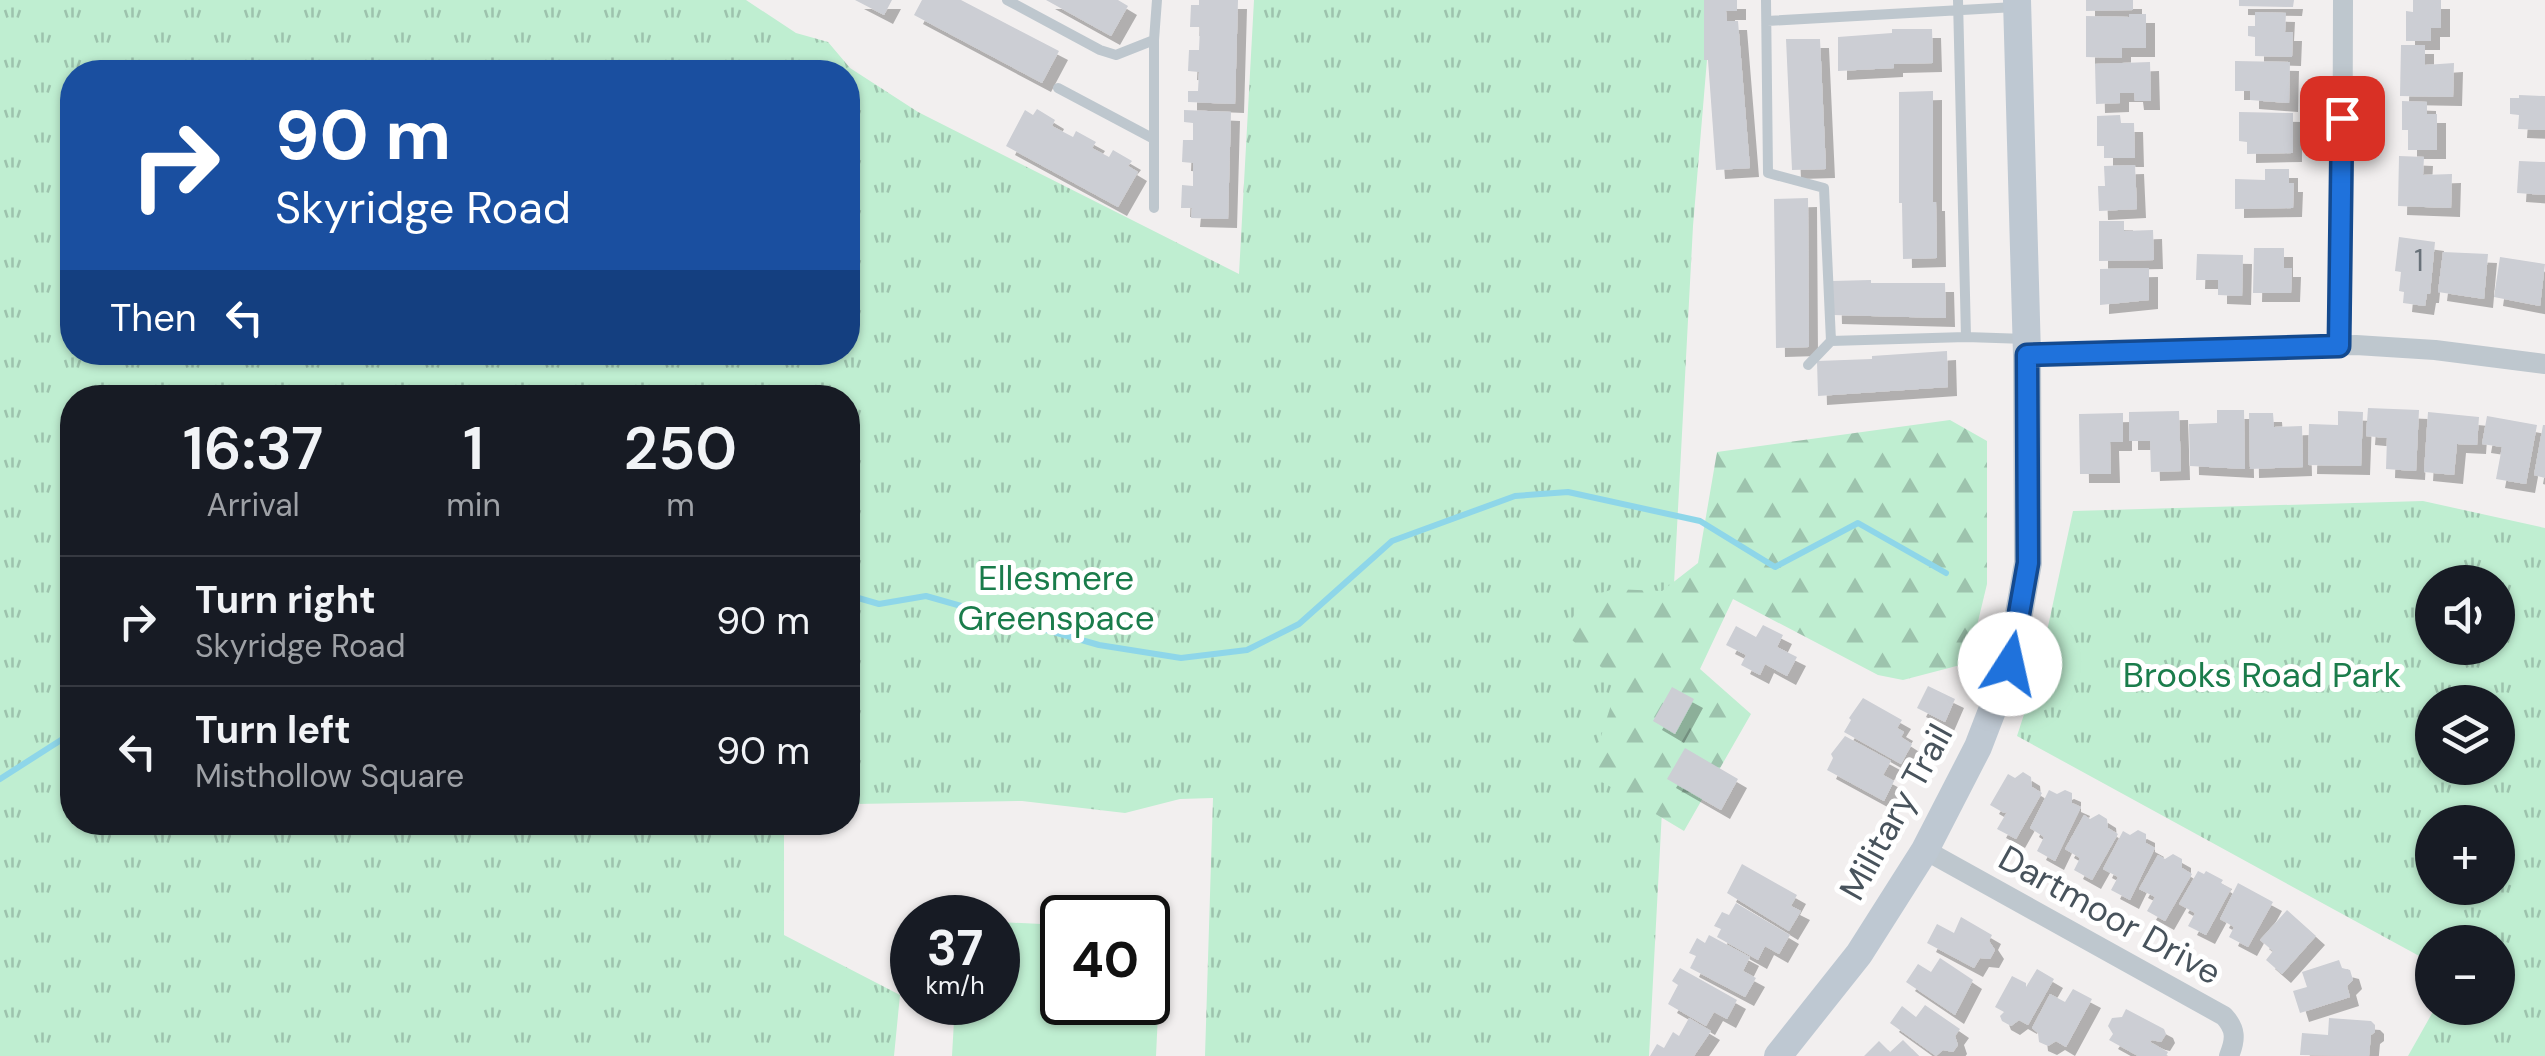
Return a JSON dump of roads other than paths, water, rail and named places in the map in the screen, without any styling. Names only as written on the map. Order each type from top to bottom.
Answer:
[{"type":"street","points":[[2339,346],[2343,0]]},
{"type":"street","name":"Military Trail","points":[[1778,1056],[1860,954],[1924,850],[1978,747],[2010,664],[2028,563],[2027,347],[2017,4]]},
{"type":"street","points":[[2027,347],[2382,346],[2545,364]]},
{"type":"street","name":"Dartmoor Drive","points":[[1924,850],[2224,1016],[2233,1026],[2230,1056]]},
{"type":"lane","points":[[1006,0],[1100,50],[1116,54],[1154,40]]},
{"type":"lane","points":[[1154,208],[1157,0]]},
{"type":"lane","points":[[1766,0],[1768,172],[1824,188],[1831,340],[1808,365]]},
{"type":"lane","points":[[1766,21],[2017,4]]},
{"type":"lane","points":[[1958,5],[1966,336]]},
{"type":"lane","points":[[1058,88],[1154,139]]},
{"type":"lane","points":[[1831,340],[1966,336],[2027,347]]},
{"type":"waterway","points":[[860,598],[879,604],[926,596],[1099,645],[1181,658],[1247,650],[1299,624],[1392,541],[1515,496],[1568,492],[1700,521],[1775,567],[1858,523],[1946,573]]},
{"type":"waterway","points":[[0,779],[60,741]]},
{"type":"park label","name":"Ellesmere Greenspace","points":[[1056,598]]},
{"type":"park label","name":"Brooks Road Park","points":[[2262,675]]}]
